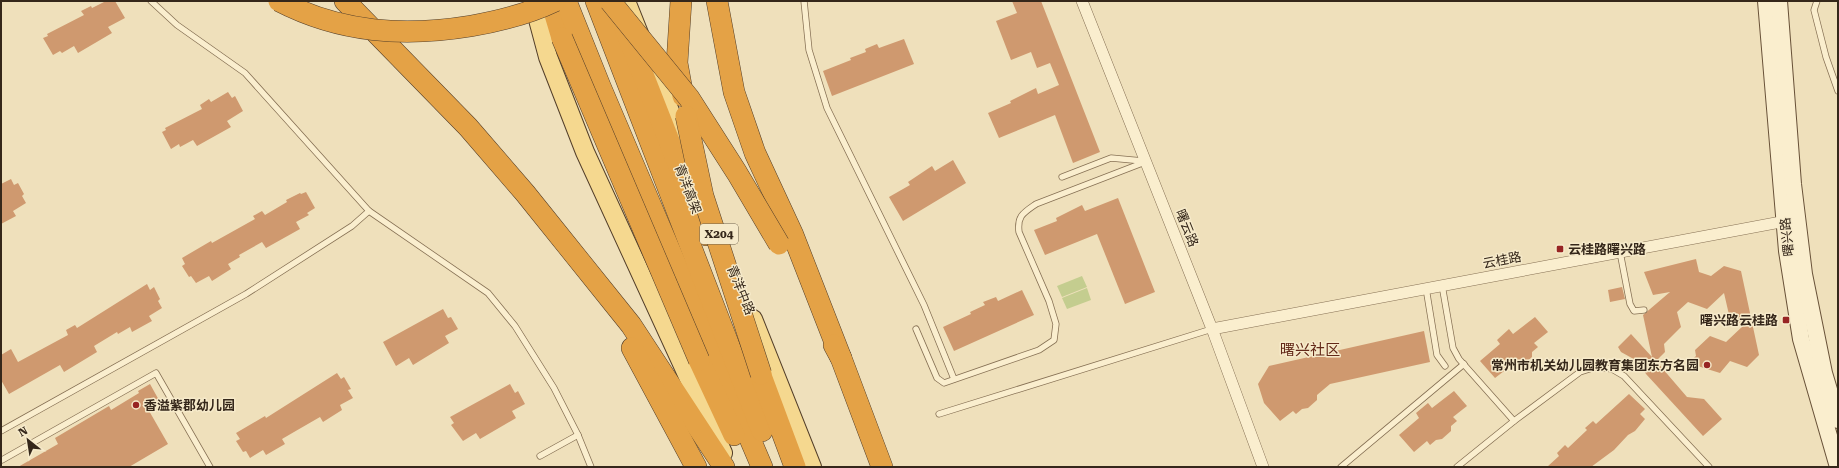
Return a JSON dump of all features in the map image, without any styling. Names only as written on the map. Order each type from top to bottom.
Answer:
[{"type":"highway","points":[[279,1],[296,10],[351,27],[405,33],[450,29],[498,21],[539,9],[555,1]]},
{"type":"highway","points":[[345,1],[468,127],[525,193],[582,263],[635,332],[724,467]]},
{"type":"highway","points":[[551,1],[562,38],[699,360],[749,467]]},
{"type":"highway","points":[[565,1],[763,467]]},
{"type":"highway","name":"青洋高架","points":[[596,1],[776,467]]},
{"type":"highway","points":[[610,1],[689,98],[737,173],[779,244],[841,358]]},
{"type":"highway","name":"青洋高架","points":[[614,1],[761,374],[795,467]]},
{"type":"highway","points":[[681,1],[678,63],[686,116],[703,196],[761,374]]},
{"type":"highway","points":[[717,1],[734,92],[755,153],[793,235],[882,467]]},
{"type":"highway","points":[[582,263],[631,346],[696,467]]},
{"type":"main road","points":[[533,1],[548,57],[585,152],[729,467]]},
{"type":"main road","points":[[565,1],[576,52],[637,195],[645,286]]},
{"type":"main road","name":"X204","points":[[585,1],[740,387],[763,467]]},
{"type":"main road","name":"青洋中路","points":[[626,1],[812,467]]},
{"type":"main road","points":[[640,1],[666,101]]},
{"type":"street","name":"曙云路","points":[[1082,1],[1212,328],[1263,467]]},
{"type":"street","name":"曙兴路","points":[[1766,1],[1791,220],[1804,274],[1824,373],[1838,420]]},
{"type":"street","name":"曙兴路","points":[[1779,1],[1791,220],[1787,251],[1801,339],[1838,467]]},
{"type":"street","name":"云桂路","points":[[1212,328],[1791,220]]},
{"type":"lane","points":[[151,1],[177,25],[245,73],[369,211],[488,294],[515,326],[554,388],[578,435],[591,467]]},
{"type":"lane","points":[[804,1],[809,50],[827,108],[924,305],[954,379]]},
{"type":"lane","points":[[1817,1],[1814,10],[1826,57],[1838,92]]},
{"type":"lane","points":[[1062,177],[1111,158],[1146,162]]},
{"type":"lane","points":[[916,329],[937,378],[944,383],[1039,350],[1054,340],[1056,324],[1049,301],[1019,232],[1018,222],[1024,212],[1036,204],[1146,162]]},
{"type":"lane","points":[[1,432],[246,294],[352,226],[369,211]]},
{"type":"lane","points":[[1620,252],[1630,304],[1634,311],[1644,310]]},
{"type":"lane","points":[[1442,285],[1453,348],[1464,364],[1514,421]]},
{"type":"lane","points":[[1426,288],[1437,355],[1444,366]]},
{"type":"lane","points":[[939,414],[1212,328]]},
{"type":"lane","points":[[1342,467],[1464,364]]},
{"type":"lane","points":[[1457,467],[1514,421],[1580,372],[1596,367],[1612,369],[1624,376],[1709,467]]},
{"type":"lane","points":[[2,460],[156,373],[210,467]]},
{"type":"lane","points":[[540,456],[578,435]]},
{"type":"green space","points":[[1082,276],[1087,287],[1062,297],[1057,286]]},
{"type":"green space","points":[[1087,288],[1091,300],[1067,309],[1062,298]]},
{"type":"building","points":[[106,1],[115,1],[125,18],[108,27],[112,33],[78,53],[74,46],[62,53],[60,51],[53,55],[43,38],[48,36],[47,34],[84,15],[81,11],[91,6],[92,8]]},
{"type":"building","points":[[1012,1],[1041,1],[1100,152],[1073,163],[1055,115],[999,138],[988,113],[1011,103],[1010,101],[1036,88],[1038,94],[1059,85],[1050,63],[1037,68],[1031,52],[1011,60],[996,21],[1017,13]]},
{"type":"building","points":[[904,39],[914,64],[832,96],[823,71],[851,60],[850,58],[866,52],[865,49],[877,44],[879,48]]},
{"type":"building","points":[[228,92],[232,98],[235,96],[243,111],[227,121],[231,127],[197,146],[193,140],[180,147],[179,144],[171,149],[162,132],[166,130],[165,128],[202,109],[200,105],[209,99],[211,102]]},
{"type":"building","points":[[953,160],[966,183],[903,221],[889,197],[910,185],[908,182],[932,166],[935,171]]},
{"type":"building","points":[[11,179],[14,185],[18,183],[24,194],[22,196],[26,203],[13,211],[16,216],[1,224],[1,184]]},
{"type":"building","points":[[306,192],[315,208],[307,213],[309,215],[296,222],[300,229],[266,248],[262,242],[239,255],[240,257],[228,264],[231,269],[212,281],[209,276],[196,283],[191,276],[189,277],[182,266],[185,264],[182,258],[211,241],[212,243],[255,219],[253,216],[262,211],[265,215],[287,202],[286,200],[300,193]]},
{"type":"building","points":[[1118,198],[1155,292],[1125,304],[1097,234],[1045,255],[1034,230],[1057,221],[1056,218],[1082,205],[1085,211]]},
{"type":"building","points":[[1696,259],[1699,272],[1711,276],[1724,266],[1741,271],[1759,355],[1747,367],[1730,361],[1720,373],[1688,363],[1696,356],[1695,350],[1710,336],[1726,342],[1744,325],[1730,319],[1724,293],[1707,309],[1688,302],[1677,312],[1681,327],[1664,344],[1665,352],[1656,361],[1687,397],[1704,399],[1722,419],[1703,436],[1646,374],[1639,362],[1621,352],[1618,347],[1631,334],[1652,357],[1643,315],[1670,292],[1653,295],[1644,272]]},
{"type":"building","points":[[147,284],[150,290],[154,287],[160,299],[158,301],[162,308],[149,316],[152,321],[132,332],[130,327],[118,334],[117,332],[94,346],[97,352],[64,372],[60,365],[9,394],[1,380],[1,355],[11,349],[18,362],[68,335],[66,330],[75,325],[77,328]]},
{"type":"building","points":[[1622,287],[1625,299],[1610,302],[1608,290]]},
{"type":"building","points":[[1022,290],[1034,315],[954,351],[943,327],[971,314],[970,312],[985,305],[983,302],[996,297],[998,301]]},
{"type":"building","points":[[443,309],[448,318],[451,317],[458,329],[445,336],[449,343],[413,365],[409,358],[396,366],[383,342]]},
{"type":"building","points":[[1535,317],[1548,332],[1534,343],[1538,347],[1532,352],[1532,357],[1523,365],[1517,366],[1511,371],[1508,368],[1495,378],[1480,361],[1500,344],[1497,340],[1509,329],[1513,334]]},
{"type":"building","points":[[1424,331],[1430,362],[1330,384],[1317,395],[1317,400],[1308,408],[1302,409],[1296,414],[1293,411],[1280,421],[1264,403],[1258,384],[1269,366]]},
{"type":"building","points":[[337,373],[341,379],[344,377],[351,389],[348,390],[353,398],[340,405],[342,410],[323,422],[320,417],[282,439],[285,444],[266,455],[263,450],[250,458],[246,451],[243,452],[236,441],[240,439],[236,433],[265,416],[266,418]]},
{"type":"building","points":[[150,384],[160,402],[148,409],[168,444],[129,467],[18,467],[58,444],[55,438],[109,406],[111,410],[139,393],[138,391]]},
{"type":"building","points":[[510,384],[515,393],[518,391],[525,404],[512,411],[516,418],[480,439],[476,433],[463,441],[451,425],[454,423],[450,417]]},
{"type":"building","points":[[1454,391],[1467,406],[1453,417],[1457,421],[1451,426],[1451,431],[1442,439],[1436,440],[1430,445],[1427,441],[1414,452],[1399,435],[1419,418],[1416,413],[1428,403],[1432,408]]},
{"type":"building","points":[[1629,394],[1645,409],[1640,414],[1645,419],[1635,431],[1628,435],[1614,450],[1591,467],[1547,467],[1559,456],[1557,453],[1565,445],[1568,448],[1587,430],[1585,428],[1593,421],[1596,424]]},
{"type":"place","name":"云桂路曙兴路","points":[[1560,249]]},
{"type":"place","name":"曙兴路云桂路","points":[[1786,320]]},
{"type":"place","name":"常州市机关幼儿园教育集团东方名园","points":[[1707,365]]},
{"type":"place","name":"香溢紫郡幼儿园","points":[[136,405]]},
{"type":"district","name":"曙兴社区","points":[[1310,350]]}]
